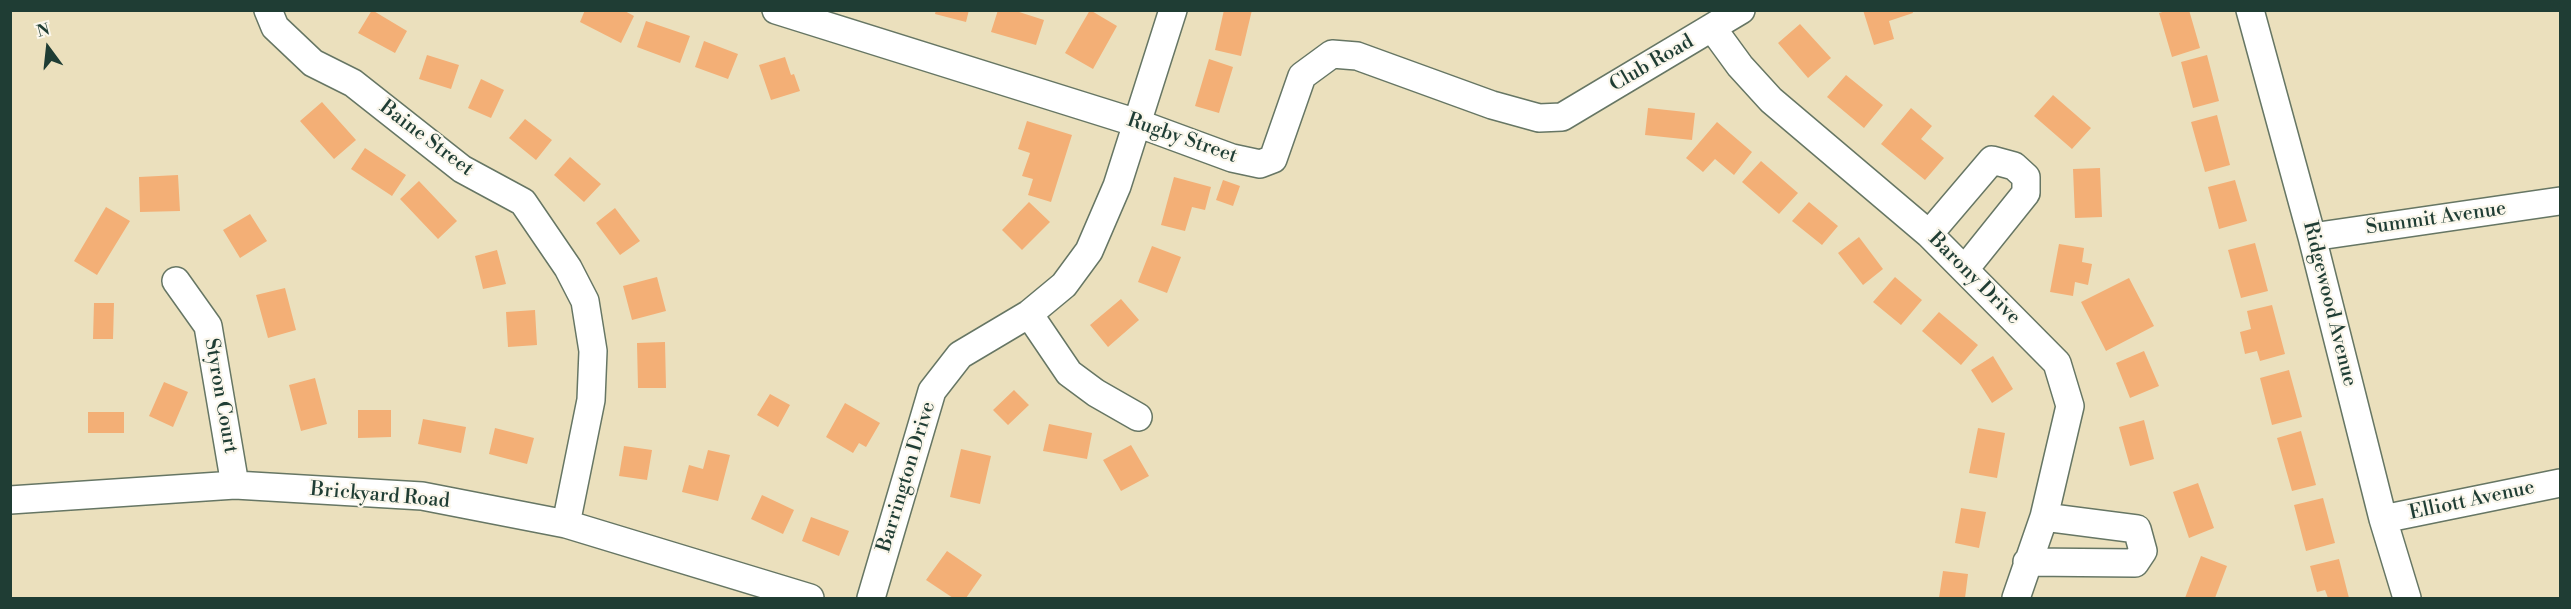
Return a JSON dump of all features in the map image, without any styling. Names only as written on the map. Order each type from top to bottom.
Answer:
[{"type":"street","name":"Baine Street","points":[[268,10],[275,27],[313,63],[353,83],[462,169],[523,202],[568,268],[585,302],[592,351],[591,400],[566,524]]},
{"type":"street","name":"Rugby Street","points":[[776,10],[1137,123],[1232,158],[1260,164],[1274,159],[1302,76],[1332,54],[1357,56],[1492,105],[1530,116],[1562,117]]},
{"type":"street","name":"Barrington Drive","points":[[871,598],[932,391],[960,355],[1029,314],[1064,285],[1089,251],[1117,186],[1173,10]]},
{"type":"street","name":"Club Road","points":[[1562,117],[1713,29],[1741,10]]},
{"type":"street","name":"Ridgewood Avenue","points":[[2250,10],[2312,237],[2383,519],[2407,598]]},
{"type":"street","name":"Barony Drive","points":[[1713,29],[1740,66],[1771,100],[1929,234],[2057,363],[2070,406],[2044,517],[2016,598]]},
{"type":"street","points":[[1929,234],[1992,160],[2014,166],[2025,177],[2026,194],[1965,269]]},
{"type":"street","name":"Summit Avenue","points":[[2312,237],[2560,201]]},
{"type":"street","name":"Styron Court","points":[[176,282],[208,326],[235,484]]},
{"type":"street","points":[[1029,314],[1069,373],[1096,393],[1138,417]]},
{"type":"street","name":"Elliott Avenue","points":[[2383,519],[2560,483]]},
{"type":"street","name":"Brickyard Road","points":[[10,500],[235,484],[422,496],[566,524],[810,598]]},
{"type":"street","points":[[2027,562],[2135,563],[2143,551],[2137,529],[2044,517]]},
{"type":"building","points":[[372,10],[407,31],[395,53],[358,33]]},
{"type":"building","points":[[585,10],[623,10],[634,16],[621,43],[580,22]]},
{"type":"building","points":[[936,10],[969,10],[966,22],[935,14]]},
{"type":"building","points":[[998,10],[1013,10],[1044,20],[1036,45],[991,32]]},
{"type":"building","points":[[1090,10],[1117,26],[1093,69],[1065,53]]},
{"type":"building","points":[[1224,10],[1252,10],[1241,56],[1215,50]]},
{"type":"building","points":[[1863,10],[1912,10],[1913,13],[1889,21],[1894,39],[1874,45]]},
{"type":"building","points":[[2169,10],[2189,10],[2200,48],[2172,57],[2159,13]]},
{"type":"building","points":[[646,21],[690,36],[680,63],[637,47]]},
{"type":"building","points":[[1800,24],[1831,58],[1808,78],[1778,43]]},
{"type":"building","points":[[704,41],[738,54],[728,79],[695,67]]},
{"type":"building","points":[[427,55],[459,65],[451,89],[419,79]]},
{"type":"building","points":[[2207,55],[2219,101],[2193,108],[2181,62]]},
{"type":"building","points":[[785,57],[800,91],[771,100],[759,65]]},
{"type":"building","points":[[1209,59],[1233,67],[1219,113],[1195,106]]},
{"type":"building","points":[[1846,75],[1883,105],[1864,128],[1827,97]]},
{"type":"building","points":[[481,79],[504,90],[491,118],[468,108]]},
{"type":"building","points":[[2053,95],[2091,128],[2072,149],[2034,116]]},
{"type":"building","points":[[322,102],[356,140],[334,159],[300,121]]},
{"type":"building","points":[[1648,108],[1695,113],[1692,140],[1645,135]]},
{"type":"building","points":[[1911,108],[1932,126],[1921,139],[1944,158],[1925,180],[1881,144]]},
{"type":"building","points":[[2217,115],[2230,165],[2205,172],[2191,122]]},
{"type":"building","points":[[525,119],[552,140],[536,160],[509,138]]},
{"type":"building","points":[[1027,121],[1072,135],[1051,202],[1028,195],[1033,179],[1022,176],[1030,153],[1018,149]]},
{"type":"building","points":[[1717,122],[1752,152],[1734,175],[1715,159],[1703,172],[1686,158]]},
{"type":"building","points":[[365,148],[406,175],[392,196],[351,169]]},
{"type":"building","points":[[570,157],[601,184],[584,202],[554,175]]},
{"type":"building","points":[[1761,161],[1798,193],[1779,214],[1742,182]]},
{"type":"building","points":[[2100,168],[2102,217],[2075,218],[2073,169]]},
{"type":"building","points":[[178,175],[180,211],[140,212],[139,177]]},
{"type":"building","points":[[1174,177],[1211,187],[1205,210],[1192,207],[1185,231],[1161,225]]},
{"type":"building","points":[[1223,180],[1240,186],[1233,206],[1216,200]]},
{"type":"building","points":[[2235,180],[2247,221],[2219,229],[2208,187]]},
{"type":"building","points":[[419,181],[457,221],[438,239],[400,199]]},
{"type":"building","points":[[1029,202],[1050,222],[1022,250],[1002,230]]},
{"type":"building","points":[[1809,202],[1838,226],[1822,245],[1792,221]]},
{"type":"building","points":[[106,207],[130,221],[97,275],[74,261]]},
{"type":"building","points":[[615,208],[640,241],[620,255],[596,223]]},
{"type":"building","points":[[250,214],[267,241],[240,258],[223,230]]},
{"type":"building","points":[[1859,237],[1883,269],[1863,285],[1838,253]]},
{"type":"building","points":[[2255,243],[2268,291],[2241,298],[2228,250]]},
{"type":"building","points":[[2059,244],[2084,248],[2082,262],[2092,264],[2088,285],[2075,282],[2073,296],[2050,292]]},
{"type":"building","points":[[1152,246],[1181,257],[1167,293],[1138,282]]},
{"type":"building","points":[[497,250],[506,284],[483,289],[475,256]]},
{"type":"building","points":[[657,277],[666,311],[632,320],[623,286]]},
{"type":"building","points":[[1895,277],[1922,300],[1901,325],[1873,302]]},
{"type":"building","points":[[2129,278],[2154,326],[2106,351],[2081,302]]},
{"type":"building","points":[[285,288],[296,330],[268,338],[256,295]]},
{"type":"building","points":[[1121,299],[1139,320],[1108,347],[1090,325]]},
{"type":"building","points":[[94,303],[114,303],[113,339],[93,339]]},
{"type":"building","points":[[2272,305],[2285,354],[2260,361],[2257,351],[2245,354],[2240,332],[2251,329],[2247,311]]},
{"type":"building","points":[[535,310],[537,345],[508,347],[506,312]]},
{"type":"building","points":[[1939,312],[1978,345],[1961,365],[1922,331]]},
{"type":"building","points":[[665,342],[666,388],[638,388],[637,343]]},
{"type":"building","points":[[2144,351],[2159,386],[2130,398],[2116,363]]},
{"type":"building","points":[[1993,356],[2013,389],[1992,403],[1971,370]]},
{"type":"building","points":[[2289,370],[2302,417],[2272,425],[2260,378]]},
{"type":"building","points":[[315,378],[327,424],[301,431],[289,385]]},
{"type":"building","points":[[164,382],[188,392],[173,427],[149,416]]},
{"type":"building","points":[[1014,390],[1029,405],[1008,425],[993,410]]},
{"type":"building","points":[[770,394],[790,405],[778,427],[757,415]]},
{"type":"building","points":[[845,403],[880,423],[866,447],[859,443],[853,453],[826,437]]},
{"type":"building","points":[[358,410],[391,410],[391,437],[358,438]]},
{"type":"building","points":[[88,412],[124,412],[124,433],[88,433]]},
{"type":"building","points":[[423,419],[466,427],[461,453],[418,444]]},
{"type":"building","points":[[2144,420],[2154,459],[2130,466],[2119,427]]},
{"type":"building","points":[[1049,424],[1092,433],[1087,459],[1043,451]]},
{"type":"building","points":[[495,428],[534,438],[527,464],[489,454]]},
{"type":"building","points":[[1978,428],[2005,433],[1997,478],[1969,473]]},
{"type":"building","points":[[2301,431],[2316,485],[2292,491],[2277,438]]},
{"type":"building","points":[[1131,445],[1149,476],[1121,491],[1103,460]]},
{"type":"building","points":[[624,446],[652,450],[647,480],[619,476]]},
{"type":"building","points":[[961,449],[991,456],[980,504],[950,497]]},
{"type":"building","points":[[708,450],[730,455],[718,501],[682,492],[689,465],[703,469]]},
{"type":"building","points":[[2198,483],[2214,528],[2189,538],[2173,492]]},
{"type":"building","points":[[762,495],[794,510],[783,534],[751,519]]},
{"type":"building","points":[[2323,498],[2335,543],[2306,551],[2294,505]]},
{"type":"building","points":[[1961,508],[1986,512],[1979,548],[1955,543]]},
{"type":"building","points":[[811,517],[849,531],[839,556],[802,541]]},
{"type":"building","points":[[947,551],[982,575],[966,598],[953,598],[926,580]]},
{"type":"building","points":[[2201,556],[2227,566],[2215,598],[2185,598]]},
{"type":"building","points":[[2339,559],[2349,598],[2328,598],[2325,590],[2317,592],[2310,566]]},
{"type":"building","points":[[1943,571],[1968,574],[1965,598],[1939,598]]}]
